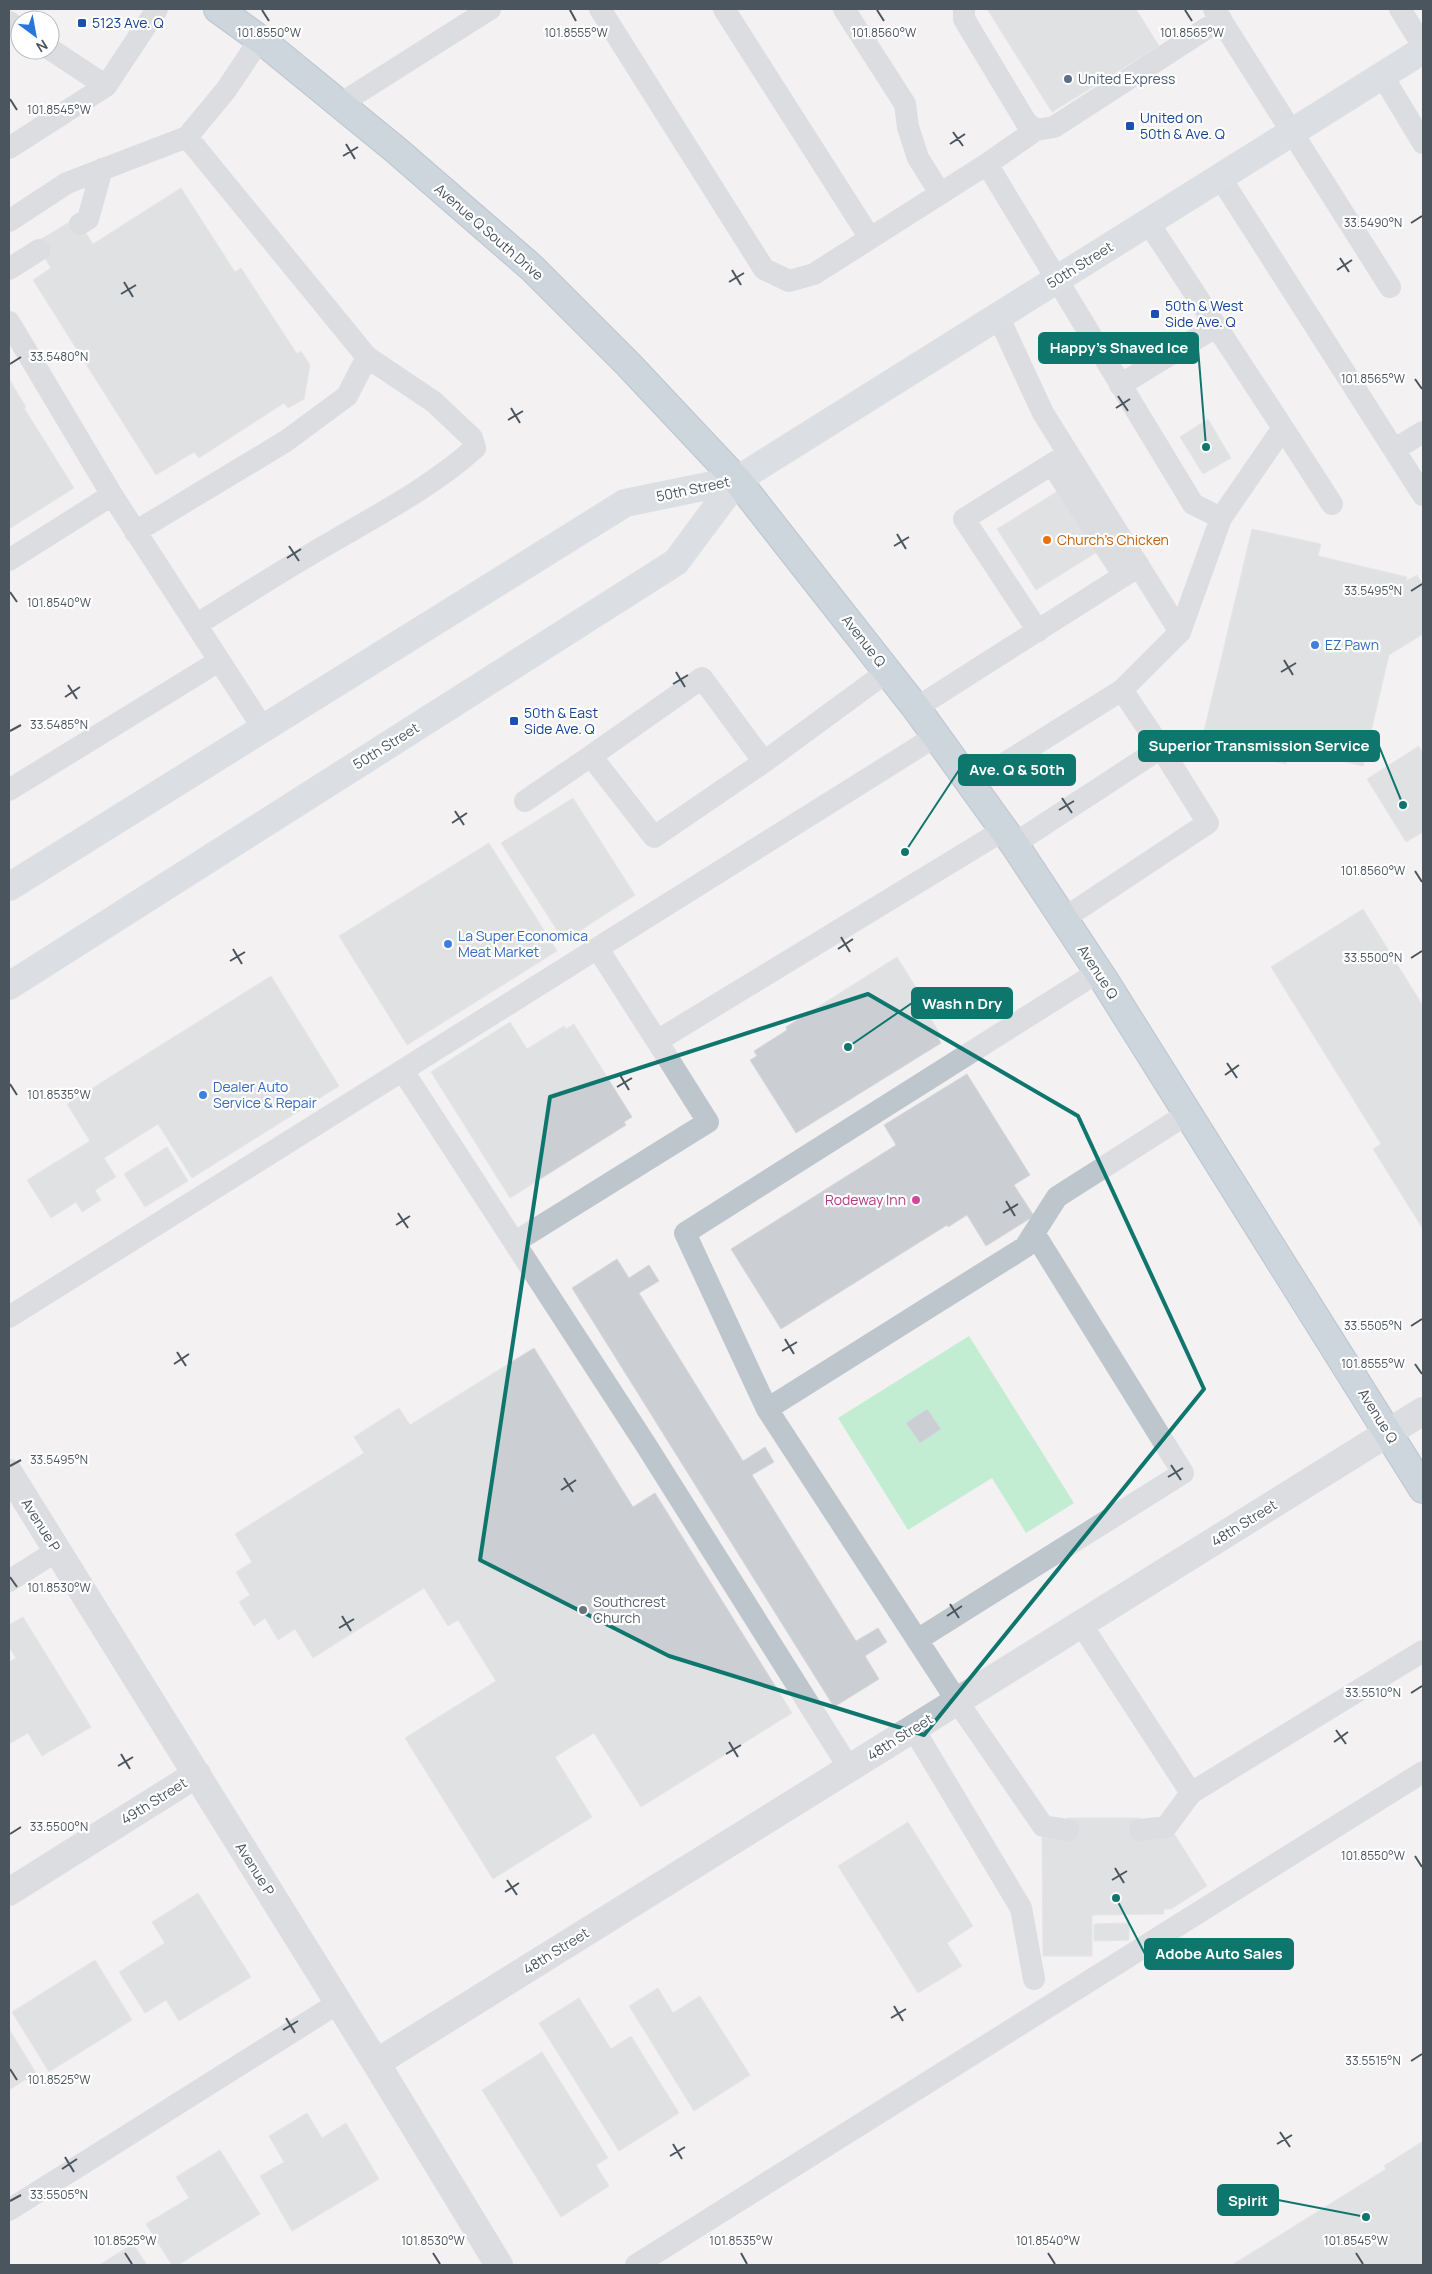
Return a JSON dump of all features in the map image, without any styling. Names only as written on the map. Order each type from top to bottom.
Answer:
[{"type":"highway","name":"Avenue Q South Drive","points":[[218,9],[260,39],[340,104],[532,268],[628,364],[738,480]]},
{"type":"highway","name":"Avenue Q","points":[[738,480],[916,708],[1008,837],[1098,972],[1423,1489]]},
{"type":"main road","name":"50th Street","points":[[9,986],[676,562],[738,480],[1423,50]]},
{"type":"main road","name":"50th Street","points":[[9,887],[625,503],[738,480]]},
{"type":"street","name":"48th Street","points":[[376,2063],[1423,1411]]},
{"type":"street","name":"Avenue P","points":[[9,1473],[376,2063],[499,2265]]},
{"type":"street","name":"49th Street","points":[[9,1892],[197,1774]]},
{"type":"lane","points":[[9,148],[106,86],[157,9]]},
{"type":"lane","points":[[340,104],[490,9]]},
{"type":"lane","points":[[600,9],[764,269],[789,281],[814,274],[940,192],[987,164],[1036,130],[1054,127],[1218,14],[1390,287]]},
{"type":"lane","points":[[724,9],[870,238]]},
{"type":"lane","points":[[844,9],[905,104],[908,127],[918,158],[940,192]]},
{"type":"lane","points":[[1400,9],[1423,46]]},
{"type":"lane","points":[[962,12],[1026,122],[1036,130]]},
{"type":"lane","points":[[9,221],[66,183],[187,137],[226,90],[260,39]]},
{"type":"lane","points":[[60,56],[106,86]]},
{"type":"lane","points":[[1382,75],[1423,143]]},
{"type":"lane","points":[[187,137],[368,357],[434,402],[472,438],[475,448],[459,463],[396,504],[289,566],[196,625]]},
{"type":"lane","points":[[987,164],[1055,280],[1193,504],[1221,518]]},
{"type":"lane","points":[[80,224],[88,219],[102,168]]},
{"type":"lane","points":[[1220,177],[1423,495]]},
{"type":"lane","points":[[1148,222],[1332,504]]},
{"type":"lane","points":[[9,268],[39,250]]},
{"type":"lane","points":[[998,316],[1043,413],[1060,459],[1132,571],[1180,632]]},
{"type":"lane","points":[[9,322],[135,532],[263,728]]},
{"type":"lane","points":[[1120,385],[1217,326]]},
{"type":"lane","points":[[135,532],[286,441],[347,396],[368,357]]},
{"type":"lane","points":[[970,785],[1122,690],[1180,632],[1221,518],[1283,428]]},
{"type":"lane","points":[[1395,449],[1423,432]]},
{"type":"lane","points":[[1038,631],[964,519],[1060,459]]},
{"type":"lane","points":[[9,560],[112,495]]},
{"type":"lane","points":[[916,708],[1132,571]]},
{"type":"lane","points":[[9,790],[219,661]]},
{"type":"lane","points":[[591,756],[654,837],[764,762],[888,671]]},
{"type":"lane","points":[[525,801],[702,678],[764,762]]},
{"type":"lane","points":[[1063,919],[1208,823],[1122,690]]},
{"type":"lane","points":[[9,1317],[936,736]]},
{"type":"lane","points":[[657,1041],[1161,748]]},
{"type":"lane","points":[[515,1242],[708,1122],[598,949]]},
{"type":"lane","points":[[1068,1830],[1043,1826],[957,1701],[767,1409],[684,1233],[1098,972]]},
{"type":"lane","points":[[403,1071],[646,1445],[850,1768]]},
{"type":"lane","points":[[767,1409],[1025,1247],[1057,1197],[1187,1114]]},
{"type":"lane","points":[[917,1640],[1183,1473],[1034,1233]]},
{"type":"lane","points":[[9,1581],[58,1550]]},
{"type":"lane","points":[[1081,1624],[1191,1793]]},
{"type":"lane","points":[[1140,1830],[1166,1827],[1191,1793],[1423,1651]]},
{"type":"lane","points":[[913,1728],[1021,1908],[1034,1979]]},
{"type":"lane","points":[[636,2265],[1423,1772]]},
{"type":"lane","points":[[9,2210],[338,2003]]},
{"type":"highlighted area","points":[[868,994],[1078,1116],[1204,1389],[924,1735],[669,1656],[480,1560],[550,1097]]},
{"type":"green space","points":[[969,1336],[1074,1503],[1026,1533],[992,1478],[908,1530],[838,1418]]},
{"type":"building","name":"United Express","points":[[987,9],[1136,9],[1159,46],[1052,112]]},
{"type":"building","points":[[181,188],[235,272],[241,268],[297,354],[301,351],[310,365],[304,399],[288,408],[284,403],[199,458],[194,452],[156,475],[33,280],[51,268],[35,243],[76,218],[93,244]]},
{"type":"building","points":[[9,379],[26,407],[24,408],[74,488],[9,529]]},
{"type":"building","points":[[1208,419],[1231,458],[1203,474],[1180,437]]},
{"type":"building","name":"Church's Chicken","points":[[1058,491],[1097,552],[1036,590],[997,529]]},
{"type":"building","name":"EZ Pawn","points":[[1252,529],[1321,544],[1318,556],[1407,577],[1406,581],[1417,575],[1423,585],[1423,634],[1389,655],[1363,766],[1289,749],[1286,764],[1201,744]]},
{"type":"building","points":[[1419,746],[1423,754],[1423,832],[1406,842],[1367,779]]},
{"type":"building","points":[[573,798],[635,895],[564,941],[501,843]]},
{"type":"building","name":"La Super Economica Meat Market","points":[[489,843],[557,951],[407,1045],[339,936]]},
{"type":"building","points":[[1363,909],[1423,1006],[1423,1229],[1373,1149],[1381,1144],[1271,967]]},
{"type":"building","points":[[897,957],[933,1015],[930,1017],[940,1034],[937,1036],[941,1043],[796,1133],[750,1060],[757,1056],[754,1051],[787,1030],[786,1027]]},
{"type":"building","name":"Dealer Auto Service & Repair","points":[[271,976],[339,1086],[192,1178],[158,1124],[104,1158],[116,1177],[95,1190],[101,1200],[82,1212],[76,1202],[51,1218],[27,1180],[90,1141],[67,1104]]},
{"type":"building","points":[[510,1022],[527,1049],[564,1026],[566,1029],[574,1024],[632,1117],[624,1122],[626,1125],[510,1198],[431,1072]]},
{"type":"building","name":"Rodeway Inn","points":[[967,1074],[1030,1175],[1014,1185],[1034,1216],[986,1246],[967,1215],[948,1227],[947,1225],[781,1329],[731,1249],[896,1145],[884,1125]]},
{"type":"building","points":[[167,1147],[188,1181],[145,1207],[124,1174]]},
{"type":"building","points":[[617,1259],[629,1278],[649,1265],[659,1281],[639,1293],[743,1461],[765,1447],[774,1462],[752,1475],[856,1641],[878,1628],[887,1642],[865,1656],[879,1679],[834,1707],[572,1288]]},
{"type":"building","name":"Southcrest Church","points":[[534,1348],[633,1507],[655,1493],[792,1713],[641,1807],[594,1733],[555,1757],[592,1817],[493,1879],[405,1738],[496,1681],[458,1620],[448,1626],[424,1588],[313,1658],[295,1629],[278,1640],[265,1618],[254,1626],[239,1602],[250,1595],[236,1572],[252,1562],[235,1534],[364,1453],[354,1437],[399,1408],[410,1425]]},
{"type":"building","points":[[927,1409],[941,1429],[920,1443],[906,1423]]},
{"type":"building","points":[[23,1617],[91,1727],[42,1756],[28,1733],[9,1744],[9,1662],[16,1658],[9,1647],[9,1625]]},
{"type":"building","points":[[1067,1818],[1140,1818],[1140,1836],[1175,1835],[1207,1886],[1171,1909],[1164,1909],[1164,1914],[1092,1915],[1092,1956],[1043,1956],[1042,1837],[1068,1836]]},
{"type":"building","points":[[908,1822],[973,1926],[947,1943],[962,1966],[918,1993],[838,1866]]},
{"type":"building","points":[[198,1893],[251,1977],[179,2021],[166,2000],[145,2013],[119,1972],[165,1943],[152,1922]]},
{"type":"building","points":[[1129,1923],[1129,1940],[1094,1941],[1094,1924]]},
{"type":"building","points":[[95,1960],[132,2020],[49,2072],[12,2012]]},
{"type":"building","points":[[658,1988],[673,2013],[700,1996],[750,2075],[694,2111],[629,2006]]},
{"type":"building","points":[[579,1998],[611,2049],[631,2036],[679,2113],[619,2151],[539,2023]]},
{"type":"building","points":[[9,2029],[36,2073],[9,2090]]},
{"type":"building","points":[[542,2052],[608,2158],[596,2165],[609,2186],[561,2217],[482,2090]]},
{"type":"building","points":[[307,2113],[322,2138],[346,2123],[379,2179],[292,2231],[260,2176],[284,2162],[269,2136]]},
{"type":"building","points":[[1423,2141],[1423,2265],[1232,2265],[1386,2169],[1384,2166]]},
{"type":"building","points":[[220,2150],[260,2214],[178,2265],[172,2265],[146,2224],[189,2198],[176,2177]]},
{"type":"building","points":[[133,2244],[147,2265],[99,2265]]},
{"type":"place","name":"5123 Ave. Q","points":[[82,23]]},
{"type":"place","name":"United Express","points":[[1068,79]]},
{"type":"place","name":"United on 50th & Ave. Q","points":[[1130,126]]},
{"type":"place","name":"50th & West Side Ave. Q","points":[[1155,314]]},
{"type":"place","name":"Happy's Shaved Ice","points":[[1206,447]]},
{"type":"place","name":"Church's Chicken","points":[[1047,540]]},
{"type":"place","name":"EZ Pawn","points":[[1315,645]]},
{"type":"place","name":"50th & East Side Ave. Q","points":[[514,721]]},
{"type":"place","name":"Superior Transmission Service","points":[[1403,805]]},
{"type":"place","name":"Ave. Q & 50th","points":[[905,852]]},
{"type":"place","name":"La Super Economica Meat Market","points":[[448,944]]},
{"type":"place","name":"Wash n Dry","points":[[848,1047]]},
{"type":"place","name":"Dealer Auto Service & Repair","points":[[203,1095]]},
{"type":"place","name":"Rodeway Inn","points":[[916,1200]]},
{"type":"place","name":"Southcrest Church","points":[[583,1610]]},
{"type":"place","name":"Adobe Auto Sales","points":[[1116,1898]]},
{"type":"place","name":"Spirit","points":[[1366,2217]]}]
